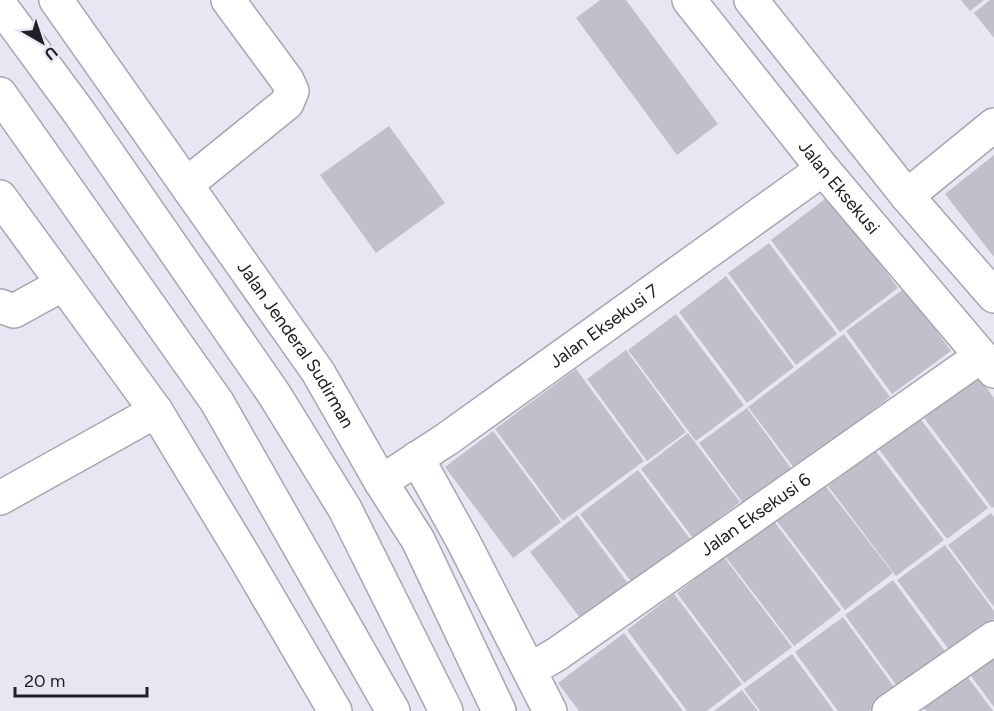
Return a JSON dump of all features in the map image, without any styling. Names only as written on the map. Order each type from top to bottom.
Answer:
[{"type":"street","name":"Jalan Jenderal Sudirman","points":[[56,0],[318,372],[381,482],[418,540],[499,711]]},
{"type":"street","points":[[187,184],[287,103],[292,90],[228,0]]},
{"type":"street","name":"Jalan Eksekusi","points":[[689,0],[823,169],[987,363]]},
{"type":"street","points":[[0,4],[81,115],[274,394],[345,509],[446,711]]},
{"type":"street","points":[[764,5],[907,196],[994,296]]},
{"type":"street","points":[[0,94],[217,402],[393,711]]},
{"type":"street","points":[[907,196],[994,125]]},
{"type":"street","name":"Jalan Eksekusi 7","points":[[381,482],[823,169]]},
{"type":"street","points":[[0,197],[156,411],[334,711]]},
{"type":"street","points":[[0,306],[14,311],[63,284]]},
{"type":"street","name":"Jalan Eksekusi 6","points":[[530,670],[987,363]]},
{"type":"street","points":[[0,498],[156,411]]},
{"type":"street","points":[[417,458],[550,711]]},
{"type":"street","points":[[889,711],[994,638]]},
{"type":"building","points":[[600,0],[626,0],[718,124],[677,155],[576,18]]},
{"type":"building","points":[[961,0],[984,0],[970,11]]},
{"type":"building","points":[[990,0],[994,0],[994,38],[974,13]]},
{"type":"building","points":[[389,126],[445,203],[376,253],[320,175]]},
{"type":"building","points":[[994,155],[994,257],[945,194]]},
{"type":"building","points":[[829,196],[898,288],[840,332],[771,240]]},
{"type":"building","points":[[769,243],[837,334],[796,365],[728,273]]},
{"type":"building","points":[[726,276],[794,367],[747,403],[679,312]]},
{"type":"building","points":[[905,288],[951,351],[892,394],[846,331]]},
{"type":"building","points":[[676,314],[744,405],[696,441],[628,350]]},
{"type":"building","points":[[844,334],[890,397],[795,469],[748,407]]},
{"type":"building","points":[[626,350],[686,432],[647,461],[587,379]]},
{"type":"building","points":[[576,369],[644,461],[563,521],[495,429]]},
{"type":"building","points":[[978,376],[994,398],[994,507],[992,508],[924,418]]},
{"type":"building","points":[[747,408],[793,471],[745,506],[699,443]]},
{"type":"building","points":[[919,417],[988,508],[947,539],[878,448]]},
{"type":"building","points":[[493,431],[561,522],[513,558],[445,467]]},
{"type":"building","points":[[688,433],[740,502],[693,538],[641,469]]},
{"type":"building","points":[[875,450],[944,540],[896,576],[828,486]]},
{"type":"building","points":[[638,470],[691,540],[633,584],[580,514]]},
{"type":"building","points":[[824,484],[893,573],[845,610],[776,520]]},
{"type":"building","points":[[991,513],[994,517],[994,607],[948,545]]},
{"type":"building","points":[[577,515],[630,586],[583,622],[530,552]]},
{"type":"building","points":[[773,520],[841,610],[794,646],[725,556]]},
{"type":"building","points":[[945,545],[994,611],[994,619],[950,651],[897,580]]},
{"type":"building","points":[[724,557],[792,647],[744,683],[677,593]]},
{"type":"building","points":[[893,580],[947,654],[899,689],[845,615]]},
{"type":"building","points":[[674,594],[742,684],[707,711],[687,711],[627,630]]},
{"type":"building","points":[[843,617],[897,691],[869,711],[838,711],[795,652]]},
{"type":"building","points":[[624,633],[683,711],[579,711],[558,683]]},
{"type":"building","points":[[792,654],[834,711],[760,711],[744,689]]},
{"type":"building","points":[[994,658],[994,707],[971,676]]},
{"type":"building","points":[[966,675],[993,711],[926,711],[923,707]]},
{"type":"building","points":[[742,690],[758,711],[714,711]]}]
